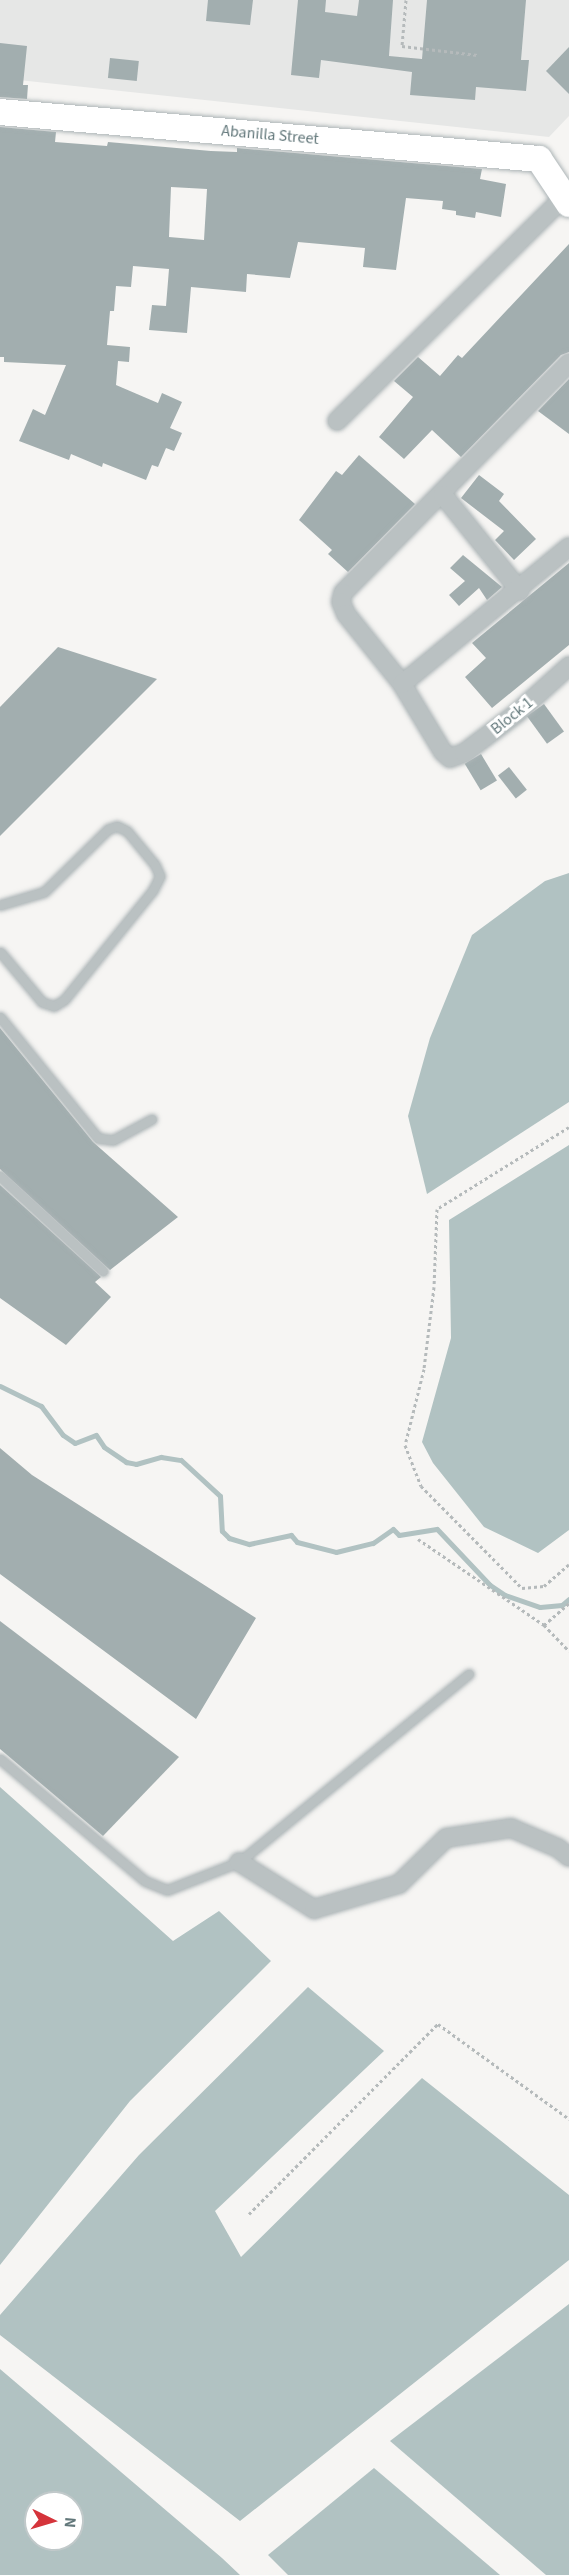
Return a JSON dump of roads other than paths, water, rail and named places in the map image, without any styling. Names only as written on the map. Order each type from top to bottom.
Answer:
[{"type":"street","name":"Abanilla Street","points":[[0,112],[539,159],[566,201]]},
{"type":"street","points":[[337,421],[566,201]]},
{"type":"street","points":[[569,363],[443,495],[343,593],[341,602],[346,614],[402,684],[520,591],[569,548]]},
{"type":"street","points":[[443,495],[520,591]]},
{"type":"street","name":"Block 1","points":[[402,684],[443,752],[450,758],[464,753],[517,713],[569,666]]},
{"type":"street","points":[[239,1862],[314,1909],[399,1884],[446,1838],[511,1828],[558,1848],[569,1857]]},
{"type":"lane","points":[[0,905],[44,892],[108,829],[117,826],[127,831],[160,876],[153,890],[72,991],[54,1006],[42,1002],[0,952]]},
{"type":"lane","points":[[0,1017],[98,1138],[113,1140],[152,1119]]},
{"type":"lane","points":[[0,1176],[103,1271]]},
{"type":"lane","points":[[0,1759],[145,1881],[167,1890],[239,1862],[469,1674]]},
{"type":"waterway","points":[[0,1386],[41,1406],[63,1435],[75,1443],[96,1435],[104,1447],[126,1462],[136,1464],[161,1457],[181,1460],[220,1496],[222,1531],[229,1538],[249,1544],[291,1535],[297,1542],[336,1552],[373,1543],[393,1529],[399,1535],[437,1529],[490,1585],[505,1595],[540,1607],[562,1605],[569,1599]]}]
